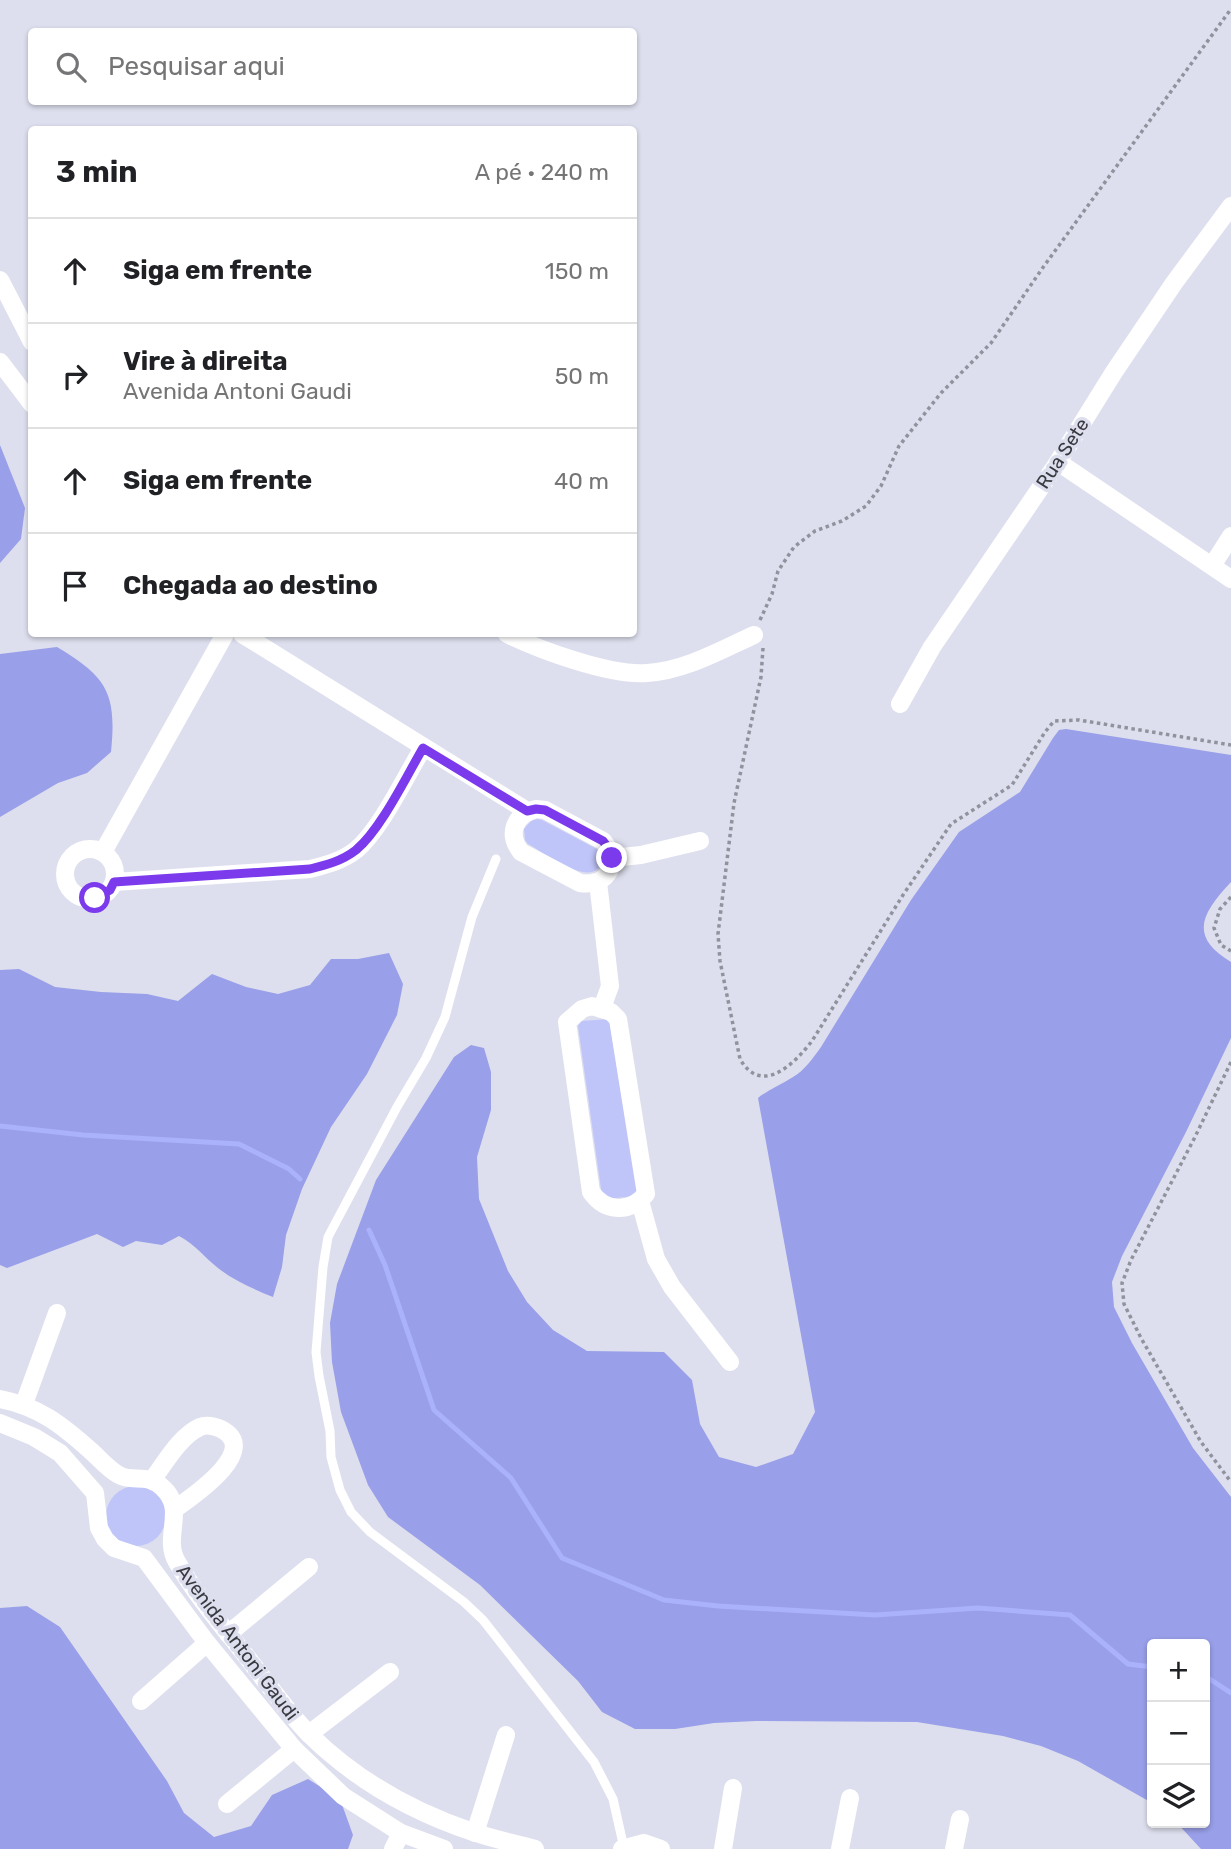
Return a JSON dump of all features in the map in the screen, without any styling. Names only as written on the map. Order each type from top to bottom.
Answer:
[{"type":"street","name":"Rua Sete","points":[[900,704],[939,637],[1058,462],[1129,349],[1231,206]]},
{"type":"street","points":[[0,280],[28,334]]},
{"type":"street","points":[[0,362],[28,399]]},
{"type":"street","points":[[1058,462],[1231,579]]},
{"type":"street","points":[[1212,566],[1231,536]]},
{"type":"street","points":[[515,637],[570,659],[619,671],[646,674],[719,652],[754,635]]},
{"type":"street","points":[[103,852],[223,637]]},
{"type":"street","points":[[247,637],[527,811]]},
{"type":"street","points":[[114,882],[310,869],[334,863],[356,850],[373,831],[423,748]]},
{"type":"street","points":[[545,810],[603,841],[612,858],[606,876],[598,882],[580,883],[522,852],[516,845],[514,826],[519,817],[527,811],[545,810]]},
{"type":"street","points":[[612,858],[641,855],[700,841]]},
{"type":"street","points":[[86,849],[103,852],[114,864],[114,882],[110,890],[95,898],[78,896],[67,882],[66,865],[71,858],[86,849]]},
{"type":"street","points":[[598,882],[610,986],[602,1007]]},
{"type":"street","points":[[602,1007],[618,1019],[646,1194],[632,1206],[613,1209],[604,1206],[591,1192],[567,1022],[582,1009],[602,1007]]},
{"type":"street","points":[[640,1201],[656,1259],[672,1287],[730,1362]]},
{"type":"street","points":[[24,1404],[57,1312]]},
{"type":"street","points":[[0,1399],[24,1404],[48,1416],[118,1475],[152,1480],[163,1487],[171,1497],[175,1510],[224,1470],[232,1449],[226,1432],[214,1426],[198,1427],[174,1451],[152,1480]]},
{"type":"street","name":"Avenida Antoni Gaudi","points":[[0,1423],[34,1437],[60,1453],[94,1493],[99,1528],[105,1539],[114,1548],[144,1558],[207,1643],[294,1749],[343,1796],[397,1841],[444,1849]]},
{"type":"street","name":"Avenida Antoni Gaudi","points":[[175,1510],[171,1546],[175,1560],[228,1634],[309,1734],[341,1763],[380,1790],[429,1816],[475,1833],[535,1849]]},
{"type":"street","points":[[228,1634],[309,1567]]},
{"type":"street","points":[[141,1701],[207,1643]]},
{"type":"street","points":[[309,1734],[390,1672]]},
{"type":"street","points":[[475,1833],[506,1735]]},
{"type":"street","points":[[227,1804],[294,1749]]},
{"type":"street","points":[[723,1849],[733,1788]]},
{"type":"street","points":[[840,1849],[850,1798]]},
{"type":"street","points":[[954,1849],[960,1819]]},
{"type":"street","points":[[623,1848],[644,1843],[661,1849]]},
{"type":"lane","points":[[496,859],[472,916],[445,1017],[426,1058],[328,1237],[316,1352],[319,1376],[330,1431],[331,1457],[340,1490],[351,1512],[370,1532],[464,1602],[507,1649],[594,1762],[613,1799],[623,1848]]},
{"type":"path","points":[[1231,9],[991,343],[941,393],[899,446],[881,486],[866,506],[815,531],[794,547],[778,571],[772,594],[754,635],[761,641],[764,654],[736,793],[718,934],[720,961],[740,1059],[745,1068],[765,1075],[787,1069],[796,1062],[951,824],[1012,785],[1054,721],[1079,720],[1231,745]]},
{"type":"path","points":[[1231,897],[1220,909],[1214,928],[1221,944],[1231,951]]},
{"type":"path","points":[[1231,1062],[1130,1260],[1122,1283],[1124,1304],[1141,1338],[1201,1442],[1231,1482]]},
{"type":"shaded area","points":[[0,445],[25,508],[21,539],[0,563]]},
{"type":"shaded area","points":[[57,647],[87,668],[105,689],[112,715],[111,752],[87,773],[58,783],[0,817],[0,654]]},
{"type":"shaded area","points":[[1059,730],[1231,755],[1231,882],[1207,914],[1204,933],[1217,952],[1231,962],[1231,1038],[1122,1256],[1112,1282],[1114,1307],[1132,1343],[1193,1448],[1231,1497],[1231,1849],[1201,1849],[1182,1828],[1210,1828],[1210,1639],[1147,1639],[1147,1800],[1078,1761],[1041,1746],[1003,1736],[917,1722],[756,1721],[714,1723],[675,1729],[635,1729],[602,1712],[578,1681],[480,1585],[388,1517],[368,1485],[341,1412],[332,1362],[330,1323],[337,1284],[376,1180],[454,1057],[471,1045],[484,1048],[491,1072],[491,1110],[477,1157],[479,1199],[508,1271],[527,1302],[553,1330],[587,1351],[664,1352],[692,1380],[700,1424],[719,1457],[756,1467],[793,1454],[815,1412],[758,1098],[809,1064],[911,900],[959,832],[1020,792]]},
{"type":"shaded area","points":[[537,819],[597,849],[602,859],[598,868],[591,872],[581,872],[528,844],[524,829]]},
{"type":"shaded area","points":[[389,953],[403,984],[397,1015],[367,1074],[331,1127],[302,1189],[286,1235],[282,1267],[273,1297],[231,1277],[179,1236],[162,1245],[136,1241],[123,1247],[97,1234],[7,1268],[0,1265],[0,970],[19,969],[55,987],[147,994],[178,1001],[212,974],[246,987],[278,994],[310,985],[331,959],[358,959]]},
{"type":"shaded area","points":[[609,1019],[637,1191],[636,1196],[606,1199],[602,1196],[578,1026],[581,1021]]},
{"type":"shaded area","points":[[136,1486],[153,1491],[161,1499],[166,1516],[161,1533],[153,1541],[136,1546],[119,1541],[111,1533],[106,1516],[111,1499],[119,1491]]},
{"type":"shaded area","points":[[27,1606],[60,1627],[167,1781],[184,1813],[214,1837],[251,1826],[272,1795],[308,1779],[340,1799],[353,1835],[348,1849],[0,1849],[0,1608]]},
{"type":"waterway","points":[[0,1126],[83,1135],[239,1144],[289,1169],[300,1179]]},
{"type":"waterway","points":[[369,1230],[385,1265],[434,1410],[511,1478],[562,1558],[664,1600],[718,1606],[875,1615],[978,1608],[1070,1615],[1128,1664],[1147,1666]]},
{"type":"waterway","points":[[1210,1679],[1231,1693]]},
{"type":"route","points":[[95,898],[110,890],[114,882],[310,869],[334,863],[356,850],[373,831],[423,748],[527,811],[545,810],[603,841],[612,858]]}]
